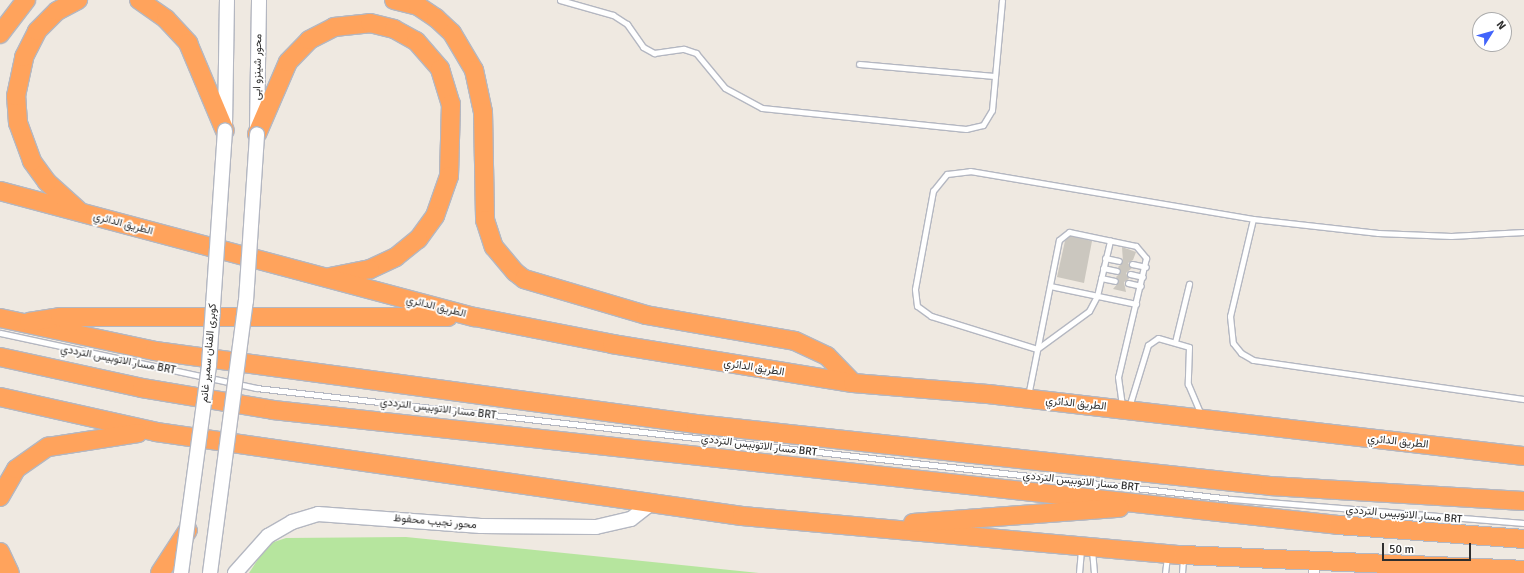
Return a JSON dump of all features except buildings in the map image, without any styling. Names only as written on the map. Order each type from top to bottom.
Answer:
[{"type":"highway","points":[[0,34],[26,0]]},
{"type":"highway","points":[[78,0],[57,11],[37,31],[24,57],[16,96],[18,123],[32,161],[47,182],[80,212]]},
{"type":"highway","points":[[139,0],[166,19],[188,43],[225,131]]},
{"type":"highway","points":[[394,0],[418,6],[436,18],[452,33],[474,70],[483,112],[485,220],[494,247],[515,272],[524,279],[646,315],[795,341],[827,356],[853,383]]},
{"type":"highway","points":[[256,134],[288,62],[322,31],[346,24],[370,23],[405,34],[425,49],[440,69],[451,104],[449,176],[442,203],[428,228],[408,249],[383,264],[324,278]]},
{"type":"highway","name":"الطريق الدائري","points":[[0,191],[475,317],[612,344],[853,383],[1125,409],[1206,420],[1524,456]]},
{"type":"highway","points":[[22,324],[60,317],[475,317]]},
{"type":"highway","points":[[0,318],[22,324],[155,351],[696,424],[1270,486],[1524,501]]},
{"type":"highway","points":[[0,357],[142,388],[273,410],[1338,525],[1524,539]]},
{"type":"highway","points":[[0,397],[156,432],[650,504],[871,527],[1314,567],[1524,570]]},
{"type":"highway","points":[[0,497],[8,479],[26,460],[48,446],[74,440],[156,432]]},
{"type":"highway","points":[[871,527],[1152,505]]},
{"type":"highway","points":[[160,573],[188,530]]},
{"type":"highway","points":[[0,552],[10,573]]},
{"type":"main road","points":[[225,131],[227,0]]},
{"type":"main road","name":"محور شينزو ابى","points":[[256,134],[259,0]]},
{"type":"main road","name":"كوبرى الفنان سمير غانم","points":[[181,573],[188,530],[209,365],[225,131]]},
{"type":"main road","points":[[210,573],[246,301],[256,134]]},
{"type":"main road","name":"محور نجيب محفوظ","points":[[235,573],[268,536],[292,522],[318,514],[481,526],[596,527],[631,519],[650,504]]},
{"type":"lane","points":[[560,0],[613,15],[627,24],[643,47],[654,53],[684,49],[696,53],[725,88],[762,108],[975,129],[989,118],[1002,0]]},
{"type":"lane","points":[[858,64],[994,76]]},
{"type":"lane","points":[[1037,349],[931,316],[917,306],[915,289],[933,192],[948,174],[970,171],[1253,219],[1378,233],[1451,236],[1524,232]]},
{"type":"lane","points":[[1253,219],[1230,316],[1233,343],[1241,353],[1253,360],[1524,399]]},
{"type":"lane","points":[[1027,399],[1062,235],[1069,232],[1140,248],[1146,258],[1146,267],[1118,377],[1125,409]]},
{"type":"lane","points":[[1037,349],[1084,317],[1096,296],[1110,241]]},
{"type":"lane","points":[[1105,258],[1119,261]]},
{"type":"lane","points":[[1132,264],[1146,267]]},
{"type":"lane","points":[[1103,268],[1117,271]]},
{"type":"lane","points":[[1130,274],[1143,276]]},
{"type":"lane","points":[[1101,278],[1115,281]]},
{"type":"lane","points":[[1128,283],[1141,286]]},
{"type":"lane","points":[[1175,342],[1189,284]]},
{"type":"lane","points":[[1050,286],[1136,304]]},
{"type":"lane","name":"مسار الاتوبيس الترددي BRT","points":[[0,333],[256,388],[1231,499],[1524,523]]},
{"type":"lane","points":[[1125,409],[1149,342],[1158,338],[1175,342],[1190,350],[1187,374],[1190,394],[1206,420]]},
{"type":"lane","points":[[1079,573],[1086,547]]},
{"type":"lane","points":[[1086,547],[1094,573]]},
{"type":"lane","points":[[1165,573],[1175,554]]},
{"type":"lane","points":[[1175,554],[1182,573]]},
{"type":"green space","points":[[406,537],[759,573],[249,573],[268,544],[286,538]]}]
